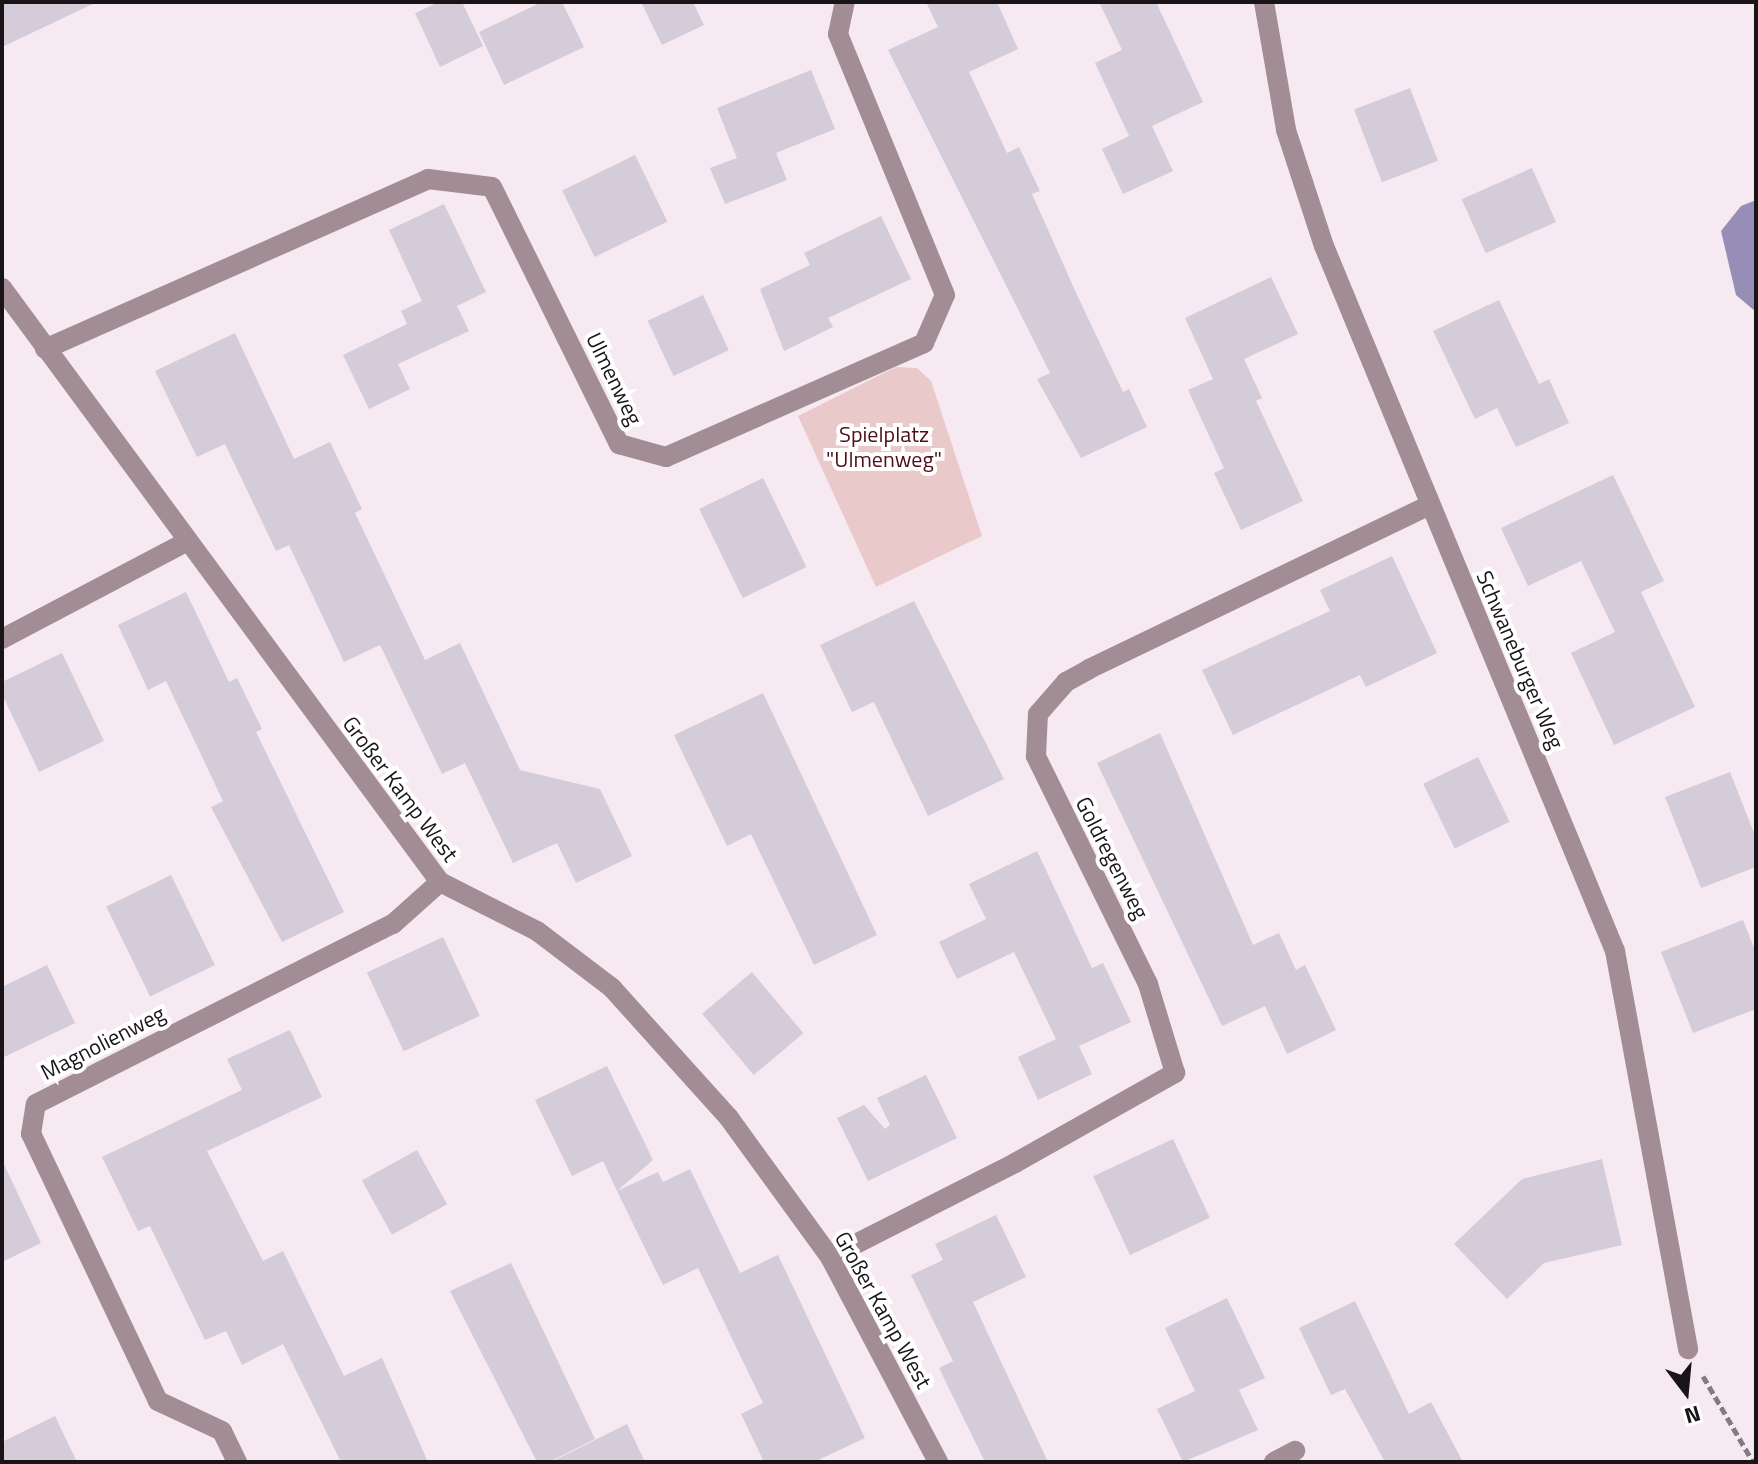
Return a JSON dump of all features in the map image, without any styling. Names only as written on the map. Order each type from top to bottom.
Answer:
[{"type":"street","name":"Ulmenweg","points":[[45,349],[428,179],[492,187],[619,444],[666,457],[924,343],[945,295],[838,34],[845,2]]},
{"type":"street","name":"Schwaneburger Weg","points":[[1264,2],[1286,130],[1324,246],[1428,506],[1615,951],[1688,1349]]},
{"type":"street","name":"Großer Kamp West","points":[[2,288],[186,542],[440,882],[537,931],[612,988],[729,1118],[830,1257],[938,1462]]},
{"type":"street","name":"Goldregenweg","points":[[830,1257],[1015,1163],[1175,1073],[1148,984],[1036,756],[1038,714],[1066,682],[1089,669],[1428,506]]},
{"type":"street","points":[[2,639],[186,542]]},
{"type":"street","name":"Magnolienweg","points":[[237,1462],[222,1431],[158,1401],[31,1134],[36,1104],[393,924],[440,882]]},
{"type":"street","points":[[1274,1462],[1295,1451]]},
{"type":"path","points":[[1688,1349],[1753,1462]]},
{"type":"green space","name":"Spielplatz \"Ulmenweg\"","points":[[896,367],[917,368],[931,381],[982,536],[876,587],[798,416]]},
{"type":"shaded area","points":[[1756,200],[1756,312],[1736,295],[1721,231],[1741,206]]},
{"type":"building","points":[[2,2],[97,2],[2,47]]},
{"type":"building","points":[[439,2],[462,2],[483,46],[440,67],[415,13]]},
{"type":"building","points":[[542,2],[562,2],[584,47],[504,85],[479,32]]},
{"type":"building","points":[[641,2],[693,2],[704,25],[662,45]]},
{"type":"building","points":[[926,2],[997,2],[1018,49],[969,72],[1007,153],[1019,147],[1040,191],[1032,194],[1077,295],[1123,392],[1129,389],[1147,427],[1081,458],[1037,379],[1050,373],[888,50],[938,27]]},
{"type":"building","points":[[1099,2],[1156,2],[1203,102],[1152,126],[1173,171],[1123,194],[1102,149],[1129,136],[1095,63],[1122,50]]},
{"type":"building","points":[[811,70],[835,129],[776,153],[787,180],[725,204],[710,168],[737,158],[717,108]]},
{"type":"building","points":[[1410,88],[1438,161],[1382,182],[1354,110]]},
{"type":"building","points":[[635,155],[667,222],[595,257],[562,191]]},
{"type":"building","points":[[1532,168],[1556,222],[1486,253],[1462,199]]},
{"type":"building","points":[[444,204],[486,292],[457,306],[469,331],[398,364],[410,389],[369,409],[343,355],[407,324],[401,311],[422,301],[389,230]]},
{"type":"building","points":[[881,216],[911,279],[828,318],[833,327],[784,351],[760,289],[810,265],[804,253]]},
{"type":"building","points":[[1271,277],[1298,334],[1244,359],[1262,398],[1256,401],[1303,501],[1241,530],[1214,473],[1224,468],[1188,390],[1213,379],[1185,318]]},
{"type":"building","points":[[703,295],[729,350],[673,376],[648,321]]},
{"type":"building","points":[[1499,300],[1539,384],[1549,379],[1569,423],[1516,447],[1497,408],[1475,419],[1433,331]]},
{"type":"building","points":[[235,333],[294,459],[330,442],[362,509],[355,513],[425,660],[460,643],[520,770],[600,789],[632,856],[576,883],[557,843],[513,863],[465,763],[442,774],[380,645],[344,662],[289,545],[276,551],[225,444],[197,457],[155,371]]},
{"type":"building","points":[[1613,475],[1664,581],[1641,592],[1695,707],[1614,745],[1571,653],[1615,632],[1581,561],[1528,586],[1501,528]]},
{"type":"building","points":[[763,478],[806,567],[743,598],[699,509]]},
{"type":"building","points":[[1392,556],[1437,653],[1366,687],[1360,675],[1233,735],[1202,670],[1330,611],[1320,590]]},
{"type":"building","points":[[186,592],[229,682],[237,678],[262,729],[256,732],[344,912],[282,942],[211,807],[223,801],[166,681],[148,690],[118,625]]},
{"type":"building","points":[[914,601],[1004,779],[928,816],[874,702],[852,712],[820,645]]},
{"type":"building","points":[[62,653],[104,741],[39,772],[2,694],[2,682]]},
{"type":"building","points":[[763,693],[877,935],[814,965],[751,834],[727,846],[674,735]]},
{"type":"building","points":[[1160,733],[1253,945],[1279,933],[1296,970],[1305,965],[1336,1030],[1287,1054],[1265,1006],[1222,1026],[1097,763]]},
{"type":"building","points":[[1478,757],[1510,822],[1455,848],[1423,784]]},
{"type":"building","points":[[1730,772],[1756,838],[1756,867],[1701,888],[1665,797]]},
{"type":"building","points":[[1037,851],[1092,968],[1103,963],[1131,1022],[1079,1046],[1092,1074],[1038,1100],[1018,1057],[1056,1039],[1014,952],[957,979],[939,942],[986,919],[969,884]]},
{"type":"building","points":[[171,875],[215,965],[150,996],[106,907]]},
{"type":"building","points":[[1743,920],[1756,953],[1756,1009],[1693,1033],[1661,952]]},
{"type":"building","points":[[443,937],[480,1016],[404,1051],[367,972]]},
{"type":"building","points":[[47,965],[75,1023],[2,1058],[2,987]]},
{"type":"building","points":[[752,972],[803,1033],[754,1075],[702,1014]]},
{"type":"building","points":[[290,1030],[322,1097],[207,1151],[263,1261],[283,1251],[344,1376],[382,1358],[428,1462],[341,1462],[283,1344],[242,1365],[226,1331],[205,1340],[150,1226],[138,1231],[102,1157],[242,1090],[227,1059]]},
{"type":"building","points":[[607,1066],[653,1160],[617,1191],[603,1161],[572,1176],[535,1100]]},
{"type":"building","points":[[926,1075],[957,1138],[868,1181],[837,1118],[864,1105],[885,1129],[890,1125],[877,1098]]},
{"type":"building","points":[[1173,1139],[1210,1218],[1130,1255],[1093,1176]]},
{"type":"building","points":[[417,1150],[447,1204],[392,1235],[362,1181]]},
{"type":"building","points":[[1602,1159],[1622,1245],[1544,1263],[1507,1299],[1454,1244],[1522,1179]]},
{"type":"building","points":[[2,1160],[41,1243],[2,1262]]},
{"type":"building","points":[[690,1169],[740,1273],[778,1255],[865,1438],[814,1462],[764,1462],[741,1414],[763,1403],[698,1268],[663,1285],[617,1191],[658,1172],[663,1182]]},
{"type":"building","points":[[996,1215],[1026,1277],[973,1302],[1048,1462],[985,1462],[939,1368],[953,1361],[911,1275],[943,1260],[935,1244]]},
{"type":"building","points":[[511,1263],[595,1439],[549,1462],[537,1462],[450,1291]]},
{"type":"building","points":[[1227,1298],[1265,1378],[1239,1390],[1258,1430],[1183,1462],[1157,1409],[1195,1391],[1165,1328]]},
{"type":"building","points":[[1355,1301],[1409,1414],[1431,1402],[1463,1462],[1385,1462],[1345,1389],[1331,1395],[1299,1328]]},
{"type":"building","points":[[55,1416],[77,1462],[2,1462],[2,1442]]},
{"type":"building","points":[[627,1424],[645,1462],[551,1462]]}]
